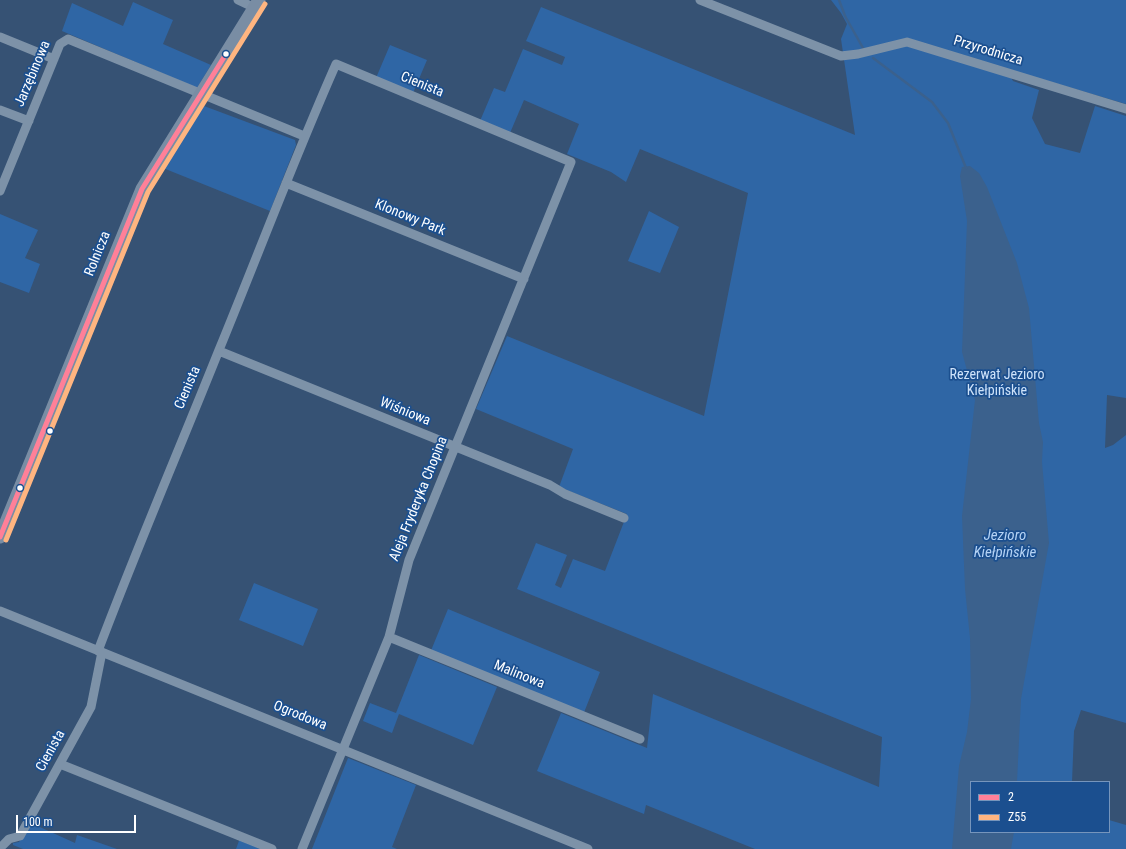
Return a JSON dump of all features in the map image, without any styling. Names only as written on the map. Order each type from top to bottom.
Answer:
[{"type":"street","points":[[238,0],[257,4]]},
{"type":"street","name":"Przyrodnicza","points":[[700,0],[841,56],[858,54],[907,42],[1126,109]]},
{"type":"street","name":"Rolnicza","points":[[0,537],[142,189],[156,163],[202,94],[257,4]]},
{"type":"street","points":[[0,38],[54,59]]},
{"type":"street","name":"Jarzębinowa","points":[[0,192],[63,40],[71,39],[202,94]]},
{"type":"street","name":"Cienista","points":[[0,848],[9,839],[20,836],[91,707],[100,652],[143,533],[219,351],[304,136],[336,64],[571,162]]},
{"type":"street","points":[[202,94],[304,136]]},
{"type":"street","points":[[0,110],[29,121]]},
{"type":"street","name":"Aleja Fryderyka Chopina","points":[[302,849],[389,637],[409,560],[571,162]]},
{"type":"street","name":"Klonowy Park","points":[[286,183],[524,279]]},
{"type":"street","name":"Wiśniowa","points":[[219,351],[455,447],[624,518]]},
{"type":"street","name":"Ogrodowa","points":[[0,611],[588,849]]},
{"type":"street","name":"Malinowa","points":[[389,637],[640,739]]},
{"type":"street","points":[[60,764],[272,849]]},
{"type":"green space","name":"Rezerwat Jezioro Kiełpińskie","points":[[831,0],[1126,0],[1126,104],[1007,69],[1013,81],[1039,90],[1032,118],[1045,144],[1080,153],[1095,106],[1126,116],[1126,398],[1107,395],[1105,448],[1113,445],[1126,435],[1126,723],[1081,710],[1074,731],[1072,781],[970,781],[970,833],[1110,833],[1110,820],[1126,825],[1126,849],[755,849],[646,805],[644,814],[537,771],[561,713],[647,748],[653,694],[879,787],[882,737],[517,589],[536,543],[567,555],[555,585],[561,588],[573,559],[605,571],[627,514],[559,487],[573,449],[476,409],[507,336],[704,416],[748,193],[640,149],[626,182],[611,172],[567,154],[579,124],[524,100],[510,133],[480,121],[494,88],[505,92],[523,49],[562,65],[565,57],[526,41],[541,7],[855,135],[841,39],[847,24]]},
{"type":"green space","points":[[133,2],[173,20],[163,44],[211,65],[197,88],[62,31],[72,3],[123,26]]},
{"type":"green space","points":[[390,45],[427,60],[413,93],[376,78]]},
{"type":"green space","points":[[204,106],[295,140],[296,145],[270,211],[163,168]]},
{"type":"green space","points":[[649,211],[679,227],[660,273],[628,261]]},
{"type":"green space","points":[[0,214],[38,230],[25,258],[40,264],[29,293],[0,282]]},
{"type":"green space","points":[[254,583],[318,609],[303,646],[239,620]]},
{"type":"green space","points":[[448,609],[600,672],[583,715],[430,653]]},
{"type":"green space","points":[[419,655],[497,687],[473,745],[399,714],[392,733],[363,721],[370,703],[396,713]]},
{"type":"green space","points":[[348,758],[416,785],[392,847],[397,849],[312,849]]},
{"type":"green space","points":[[31,823],[75,843],[77,835],[117,849],[23,849],[13,845],[13,843],[19,842]]},
{"type":"green space","points":[[240,838],[268,849],[236,849]]},
{"type":"water","name":"Jezioro Kiełpińskie","points":[[970,166],[979,173],[987,187],[1017,263],[1029,308],[1039,423],[1043,442],[1042,462],[1049,543],[1021,699],[1017,781],[970,781],[970,833],[1014,833],[1011,849],[952,849],[959,766],[967,732],[971,699],[970,638],[965,589],[962,516],[975,400],[962,352],[967,221],[960,176],[962,167]]},
{"type":"waterway","points":[[839,0],[845,16],[863,48]]},
{"type":"waterway","points":[[873,58],[932,102],[948,123],[966,168]]},
{"type":"transit line","name":"Z55","points":[[6,540],[148,192],[265,4]]},
{"type":"transit line","name":"2","points":[[0,537],[142,189],[226,54]]}]
